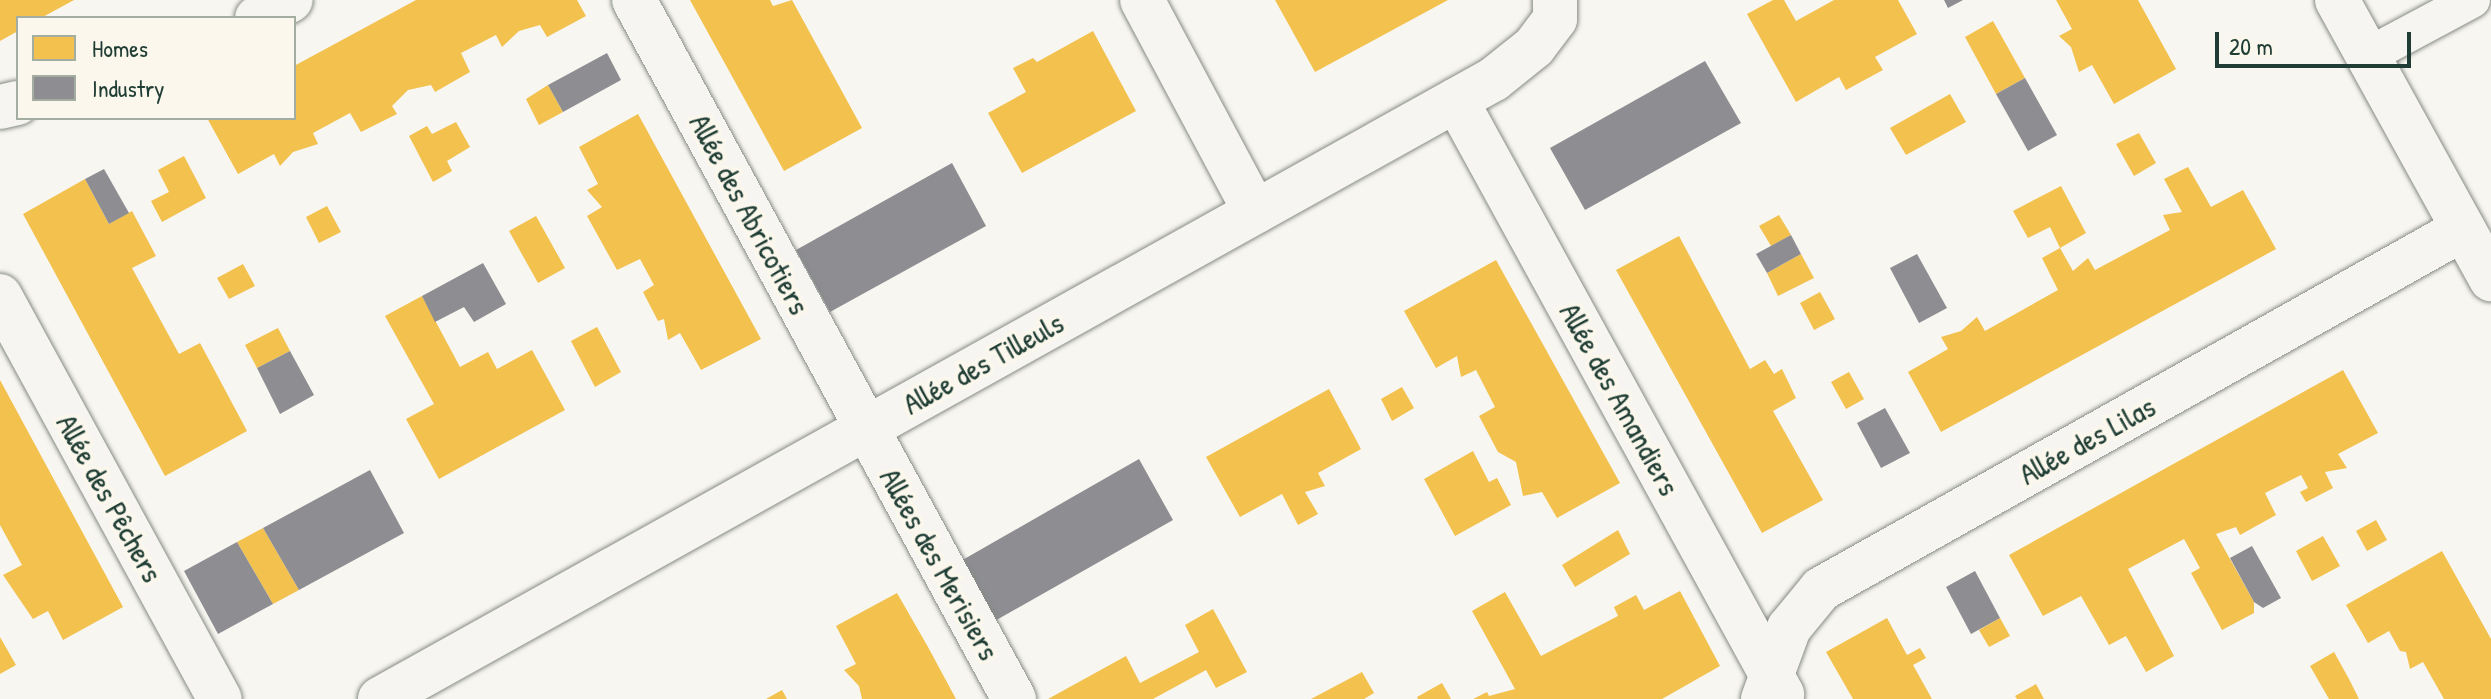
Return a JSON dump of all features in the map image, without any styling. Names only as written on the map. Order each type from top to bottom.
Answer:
[{"type":"street","points":[[261,16],[291,0]]},
{"type":"street","name":"Allée des Abricotiers","points":[[634,0],[866,428]]},
{"type":"street","points":[[1142,0],[1255,212]]},
{"type":"street","name":"Allée des Tilleuls","points":[[380,699],[1494,79],[1534,47],[1555,19],[1555,0]]},
{"type":"street","points":[[2337,0],[2490,274]]},
{"type":"street","name":"Allée des Amandiers","points":[[1456,100],[1774,693]]},
{"type":"street","name":"Allée des Lilas","points":[[1774,693],[1789,628],[1821,589],[2463,229]]},
{"type":"street","name":"Allée des Pêchers","points":[[0,296],[220,699]]},
{"type":"street","name":"Allées des Merisiers","points":[[866,428],[1014,699]]},
{"type":"lane","points":[[2367,56],[2472,0]]},
{"type":"building: Homes","points":[[0,0],[74,0],[45,16],[16,16],[16,32],[0,41]]},
{"type":"building: Homes","points":[[416,0],[577,0],[586,16],[547,37],[540,25],[519,31],[502,47],[496,35],[461,53],[470,72],[435,92],[431,85],[408,90],[392,106],[397,114],[361,132],[350,113],[313,133],[318,144],[293,152],[280,166],[274,154],[238,174],[208,120],[296,120],[296,65]]},
{"type":"building: Homes","points":[[690,0],[770,0],[773,6],[792,0],[862,128],[784,171]]},
{"type":"building: Homes","points":[[1275,0],[1448,0],[1315,72]]},
{"type":"building: Homes","points":[[1773,0],[1784,0],[1796,21],[1834,0],[1898,0],[1917,34],[1875,57],[1883,70],[1846,90],[1839,77],[1796,102],[1747,14]]},
{"type":"building: Homes","points":[[2056,0],[2138,0],[2176,69],[2114,104],[2092,65],[2079,72],[2071,47],[2059,36],[2072,29]]},
{"type":"building: Homes","points":[[1993,21],[2025,78],[1996,94],[1965,37]]},
{"type":"building: Homes","points":[[1093,31],[1136,111],[1022,173],[988,113],[1026,92],[1013,68],[1033,58],[1037,62]]},
{"type":"building: Homes","points":[[548,85],[563,112],[539,125],[526,99]]},
{"type":"building: Homes","points":[[1950,94],[1966,122],[1906,155],[1890,128]]},
{"type":"building: Homes","points":[[638,114],[761,339],[701,370],[680,333],[668,340],[664,319],[658,321],[643,292],[654,285],[640,259],[617,270],[587,216],[602,207],[587,190],[598,184],[579,147]]},
{"type":"building: Homes","points":[[456,122],[470,147],[447,161],[452,171],[433,182],[409,136],[427,126],[432,134]]},
{"type":"building: Homes","points":[[2139,133],[2156,163],[2134,176],[2116,144]]},
{"type":"building: Homes","points":[[184,156],[206,198],[162,222],[151,201],[169,192],[158,170]]},
{"type":"building: Homes","points":[[2188,167],[2211,207],[2243,190],[2276,249],[1941,432],[1908,372],[1948,349],[1941,337],[1961,331],[1977,317],[1985,331],[2058,290],[2042,258],[2060,248],[2073,271],[2088,258],[2095,270],[2170,230],[2163,215],[2182,212],[2164,179]]},
{"type":"building: Homes","points":[[85,179],[109,224],[132,211],[156,256],[132,268],[179,354],[200,343],[247,431],[165,476],[23,214]]},
{"type":"building: Homes","points":[[2061,186],[2086,233],[2060,248],[2050,227],[2028,238],[2013,211]]},
{"type":"building: Homes","points":[[327,206],[341,232],[319,243],[306,217]]},
{"type":"building: Homes","points":[[1779,215],[1791,235],[1771,246],[1759,226]]},
{"type":"building: Homes","points":[[536,216],[565,268],[538,283],[509,231]]},
{"type":"building: Homes","points":[[1679,236],[1750,369],[1765,360],[1774,374],[1782,369],[1796,398],[1773,411],[1823,500],[1762,533],[1616,270]]},
{"type":"building: Homes","points":[[1801,254],[1814,278],[1778,296],[1767,273]]},
{"type":"building: Homes","points":[[1496,260],[1620,483],[1557,518],[1542,492],[1523,496],[1516,462],[1498,452],[1479,416],[1495,407],[1476,370],[1461,377],[1457,356],[1436,368],[1404,311]]},
{"type":"building: Homes","points":[[243,264],[255,286],[229,299],[217,278]]},
{"type":"building: Homes","points":[[1820,292],[1835,319],[1814,330],[1800,303]]},
{"type":"building: Homes","points":[[422,296],[460,367],[488,352],[497,369],[532,350],[565,410],[439,479],[406,419],[434,404],[385,316]]},
{"type":"building: Homes","points":[[597,327],[621,372],[595,387],[571,341]]},
{"type":"building: Homes","points":[[278,328],[290,351],[257,368],[245,345]]},
{"type":"building: Homes","points":[[2343,370],[2378,433],[2338,454],[2347,468],[2325,472],[2333,488],[2306,502],[2300,492],[2308,488],[2301,475],[2265,493],[2276,515],[2240,535],[2236,527],[2216,534],[2254,602],[2254,613],[2222,630],[2191,573],[2200,568],[2184,539],[2128,569],[2174,656],[2146,672],[2126,636],[2109,645],[2081,596],[2043,616],[2009,555]]},
{"type":"building: Homes","points":[[1849,372],[1864,399],[1846,409],[1831,382]]},
{"type":"building: Homes","points":[[0,380],[123,607],[63,640],[48,611],[33,619],[3,575],[22,565],[0,525]]},
{"type":"building: Homes","points":[[1402,387],[1414,408],[1392,421],[1381,399]]},
{"type":"building: Homes","points":[[1329,389],[1361,449],[1318,473],[1325,486],[1305,492],[1318,514],[1298,525],[1282,494],[1240,517],[1206,457]]},
{"type":"building: Homes","points":[[1473,451],[1489,482],[1497,478],[1511,505],[1455,536],[1424,479]]},
{"type":"building: Homes","points":[[2376,520],[2387,540],[2367,551],[2356,531]]},
{"type":"building: Homes","points":[[263,528],[299,590],[273,604],[237,542]]},
{"type":"building: Homes","points":[[1618,530],[1630,554],[1575,587],[1562,565]]},
{"type":"building: Homes","points":[[2323,536],[2340,566],[2312,581],[2296,551]]},
{"type":"building: Homes","points":[[2442,551],[2491,639],[2491,699],[2444,699],[2423,662],[2410,669],[2406,652],[2400,651],[2389,631],[2368,643],[2346,605]]},
{"type":"building: Homes","points":[[1680,591],[1720,666],[1662,699],[1473,699],[1487,692],[1489,696],[1515,689],[1472,611],[1505,592],[1541,656],[1618,616],[1614,607],[1636,595],[1644,610]]},
{"type":"building: Homes","points":[[897,593],[956,699],[862,699],[859,686],[844,670],[856,664],[836,626]]},
{"type":"building: Homes","points":[[1213,609],[1247,672],[1216,688],[1206,670],[1153,699],[1048,699],[1126,656],[1140,683],[1199,652],[1185,625]]},
{"type":"building: Homes","points":[[1887,618],[1907,655],[1920,648],[1926,658],[1913,665],[1932,699],[1853,699],[1826,652]]},
{"type":"building: Homes","points":[[2000,618],[2010,636],[1989,647],[1979,630]]},
{"type":"building: Homes","points":[[0,637],[16,665],[0,674]]},
{"type":"building: Homes","points":[[2334,652],[2359,699],[2329,699],[2310,666]]},
{"type":"building: Homes","points":[[1362,672],[1374,693],[1364,699],[1311,699]]},
{"type":"building: Homes","points":[[1442,683],[1451,699],[1418,699],[1417,697]]},
{"type":"building: Homes","points":[[2036,684],[2044,699],[2017,699],[2015,696]]},
{"type":"building: Homes","points":[[782,690],[787,699],[766,699]]},
{"type":"building: Industry","points":[[1944,0],[1963,0],[1948,8]]},
{"type":"building: Industry","points":[[607,53],[621,80],[563,112],[548,85]]},
{"type":"building: Industry","points":[[1705,61],[1741,123],[1585,210],[1550,148]]},
{"type":"building: Industry","points":[[2025,78],[2057,135],[2028,151],[1996,94]]},
{"type":"building: Industry","points":[[952,163],[986,226],[830,312],[796,250]]},
{"type":"building: Industry","points":[[104,169],[129,213],[109,224],[85,179]]},
{"type":"building: Industry","points":[[1791,235],[1801,254],[1767,273],[1756,254]]},
{"type":"building: Industry","points":[[1917,254],[1947,308],[1919,323],[1890,268]]},
{"type":"building: Industry","points":[[483,263],[506,304],[474,322],[464,307],[435,322],[422,296]]},
{"type":"building: Industry","points":[[290,351],[314,395],[280,414],[257,368]]},
{"type":"building: Industry","points":[[1885,408],[1910,453],[1881,468],[1857,423]]},
{"type":"building: Industry","points":[[1139,459],[1173,520],[993,622],[959,562]]},
{"type":"building: Industry","points":[[370,470],[404,533],[299,590],[263,528]]},
{"type":"building: Industry","points":[[237,542],[273,604],[218,634],[184,571]]},
{"type":"building: Industry","points":[[2252,546],[2281,598],[2263,608],[2254,602],[2230,558]]},
{"type":"building: Industry","points":[[1975,571],[2000,618],[1971,634],[1946,587]]}]
